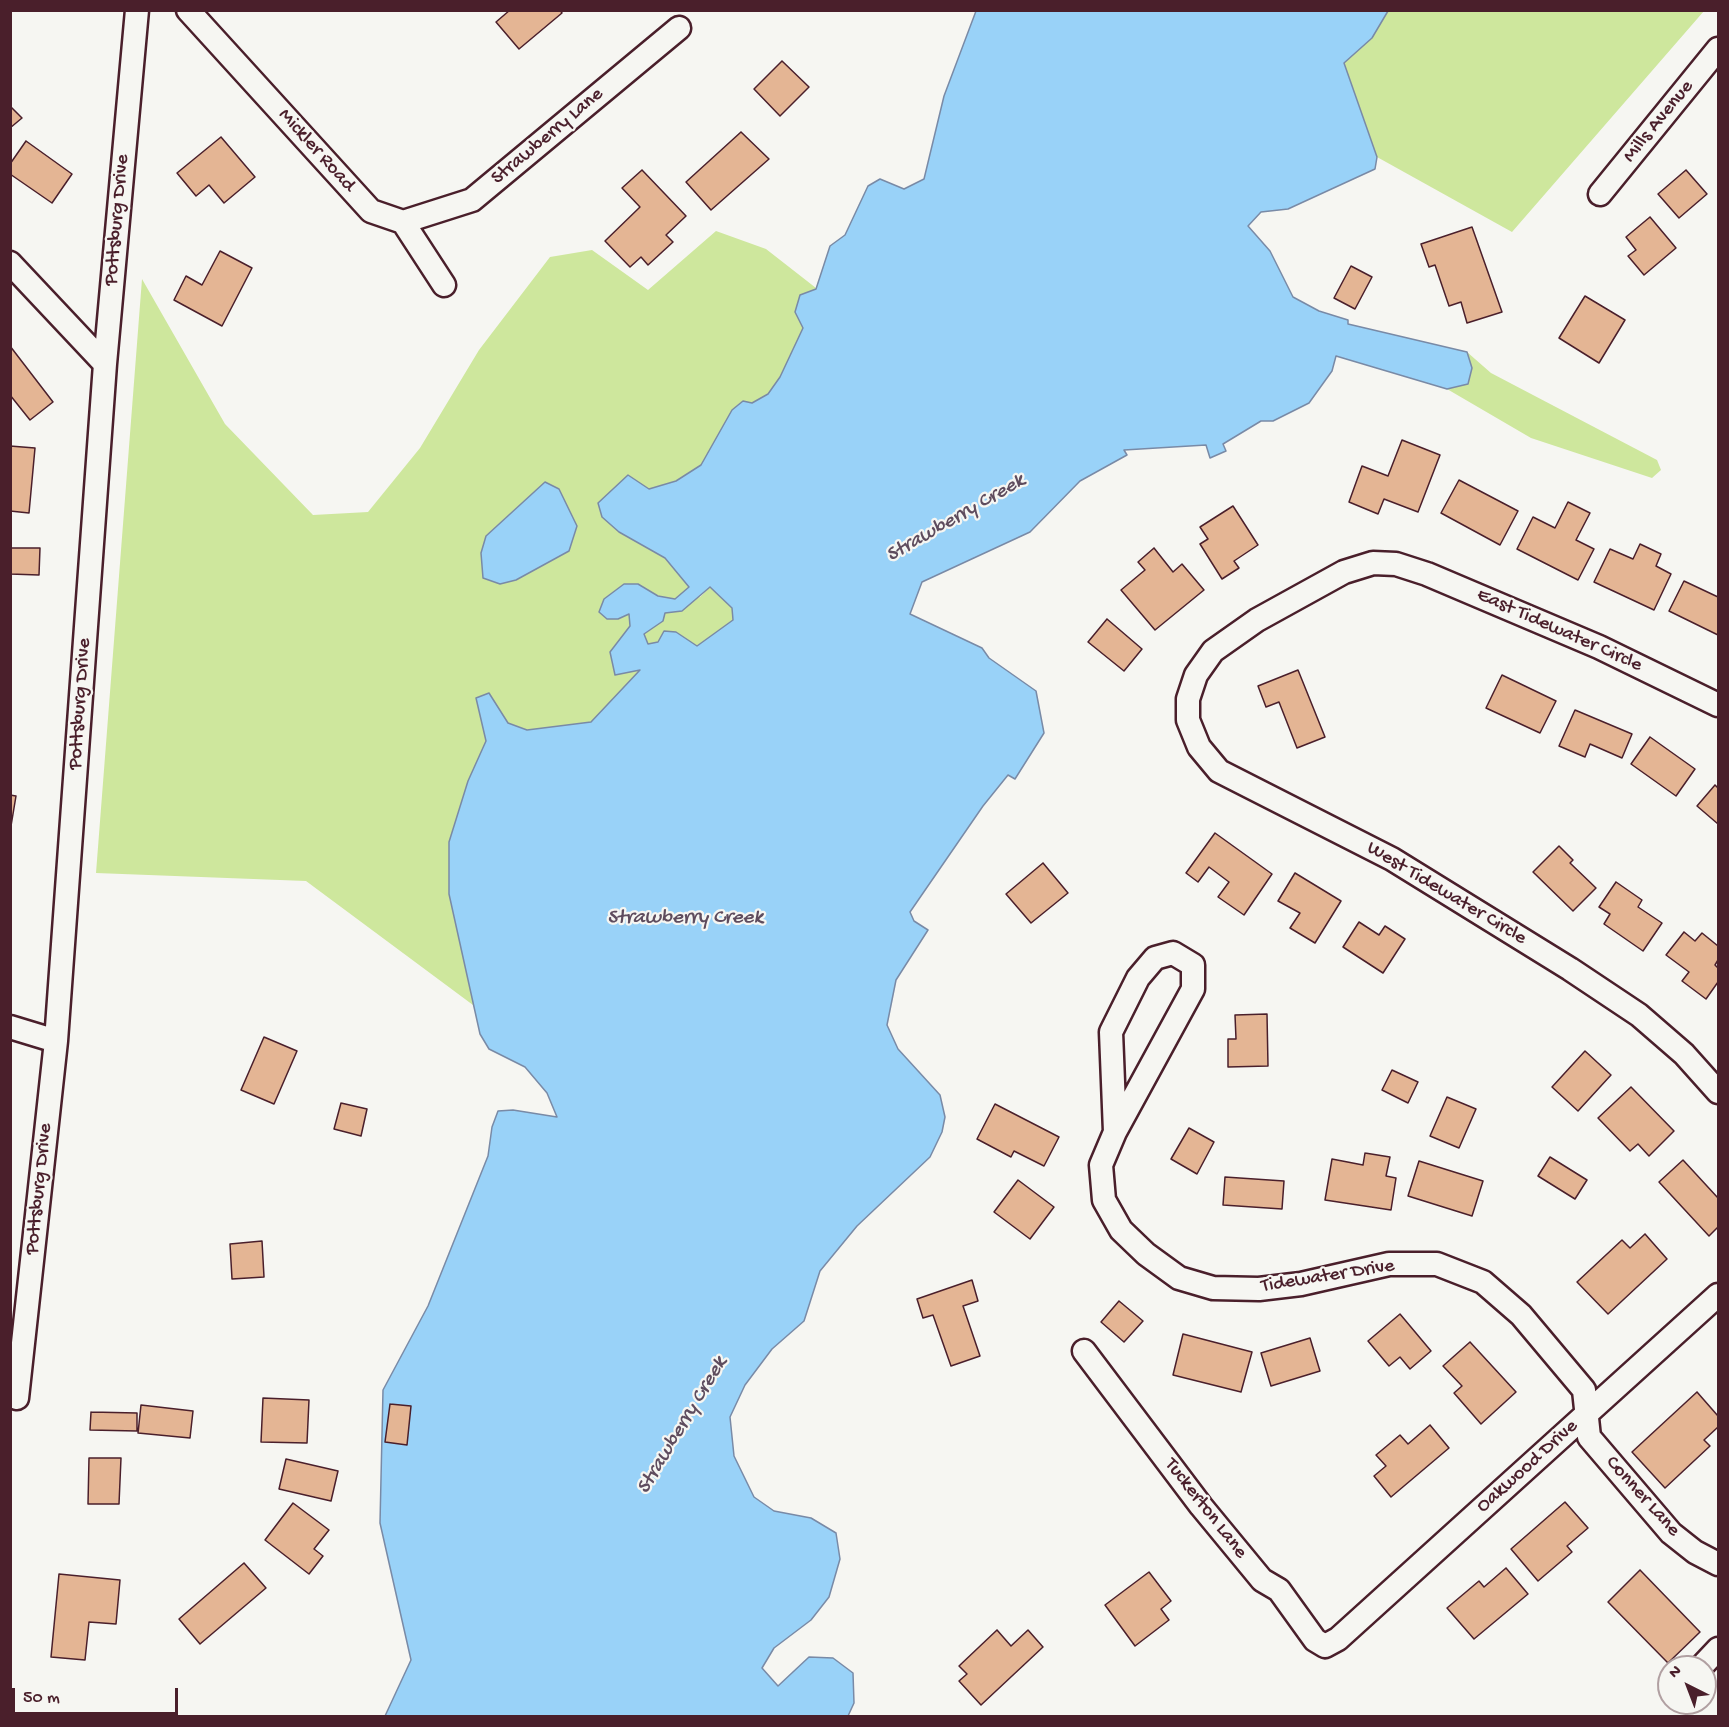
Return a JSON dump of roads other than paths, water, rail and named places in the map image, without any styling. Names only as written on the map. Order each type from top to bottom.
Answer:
[{"type":"street","name":"Pottsburg Drive","points":[[17,1398],[18,1306],[56,1041],[105,364],[136,10]]},
{"type":"street","name":"Mickler Road","points":[[188,10],[371,211],[403,222]]},
{"type":"street","name":"Strawberry Lane","points":[[403,222],[472,200],[679,28]]},
{"type":"street","name":"Mills Avenue","points":[[1600,194],[1719,49]]},
{"type":"street","points":[[403,222],[444,285]]},
{"type":"street","points":[[10,263],[105,364]]},
{"type":"street","name":"East Tidewater Circle","points":[[1188,699],[1196,675],[1212,651],[1257,620],[1344,572],[1373,563],[1396,564],[1427,574],[1599,647],[1719,705]]},
{"type":"street","name":"West Tidewater Circle","points":[[1188,699],[1188,720],[1198,747],[1219,771],[1392,859],[1570,969],[1639,1015],[1683,1054],[1719,1092]]},
{"type":"street","name":"Tidewater Drive","points":[[1115,1132],[1111,1032],[1138,978],[1155,958],[1173,953],[1193,965],[1193,988],[1115,1132],[1101,1165],[1104,1200],[1121,1230],[1146,1254],[1179,1278],[1213,1288],[1259,1289],[1301,1284],[1389,1264],[1437,1264],[1483,1282],[1521,1315],[1584,1390],[1585,1415]]},
{"type":"street","points":[[10,1027],[56,1041]]},
{"type":"street","name":"Oakwood Drive","points":[[1338,1639],[1719,1295]]},
{"type":"street","name":"Tuckerton Lane","points":[[1084,1351],[1201,1506],[1262,1580],[1279,1590],[1315,1641],[1325,1646],[1338,1639]]},
{"type":"street","name":"Conner Lane","points":[[1585,1415],[1589,1437],[1671,1533],[1695,1552],[1719,1564]]},
{"type":"water","name":"Strawberry Creek","points":[[976,11],[1388,11],[1372,38],[1344,63],[1377,157],[1375,169],[1288,209],[1261,212],[1248,226],[1270,251],[1293,297],[1319,311],[1348,320],[1348,324],[1467,352],[1472,368],[1468,384],[1447,389],[1336,356],[1332,371],[1309,403],[1273,421],[1261,421],[1223,444],[1226,451],[1210,458],[1206,445],[1124,450],[1127,455],[1080,481],[1030,532],[922,582],[910,614],[982,648],[989,658],[1036,691],[1044,733],[1015,779],[1008,775],[983,806],[910,912],[914,921],[928,930],[896,980],[887,1025],[898,1049],[940,1095],[945,1117],[942,1132],[930,1157],[857,1226],[820,1271],[804,1321],[772,1349],[745,1385],[730,1417],[734,1456],[754,1497],[774,1511],[811,1518],[836,1533],[840,1559],[829,1597],[811,1620],[774,1648],[762,1668],[778,1686],[809,1657],[833,1658],[853,1673],[854,1703],[848,1716],[385,1716],[411,1660],[380,1523],[383,1390],[428,1306],[488,1156],[492,1127],[498,1111],[513,1110],[557,1117],[547,1093],[525,1067],[489,1049],[480,1034],[449,894],[449,842],[468,781],[486,741],[476,698],[489,693],[508,723],[527,730],[591,722],[640,670],[615,675],[610,652],[630,626],[629,614],[618,619],[607,619],[599,612],[604,599],[624,584],[638,584],[658,596],[675,599],[689,587],[665,558],[619,532],[602,517],[598,503],[628,475],[649,489],[676,481],[701,465],[732,410],[743,401],[752,403],[768,394],[780,377],[803,328],[795,312],[800,295],[816,289],[830,246],[845,235],[868,186],[880,179],[904,189],[924,179],[944,96]],"holes":[[[710,587],[732,608],[733,620],[697,646],[676,632],[664,631],[658,642],[648,644],[644,634],[663,621],[665,613],[682,611]]]},
{"type":"water","points":[[545,482],[559,489],[577,526],[569,551],[516,580],[500,584],[483,578],[481,553],[486,536]]}]
